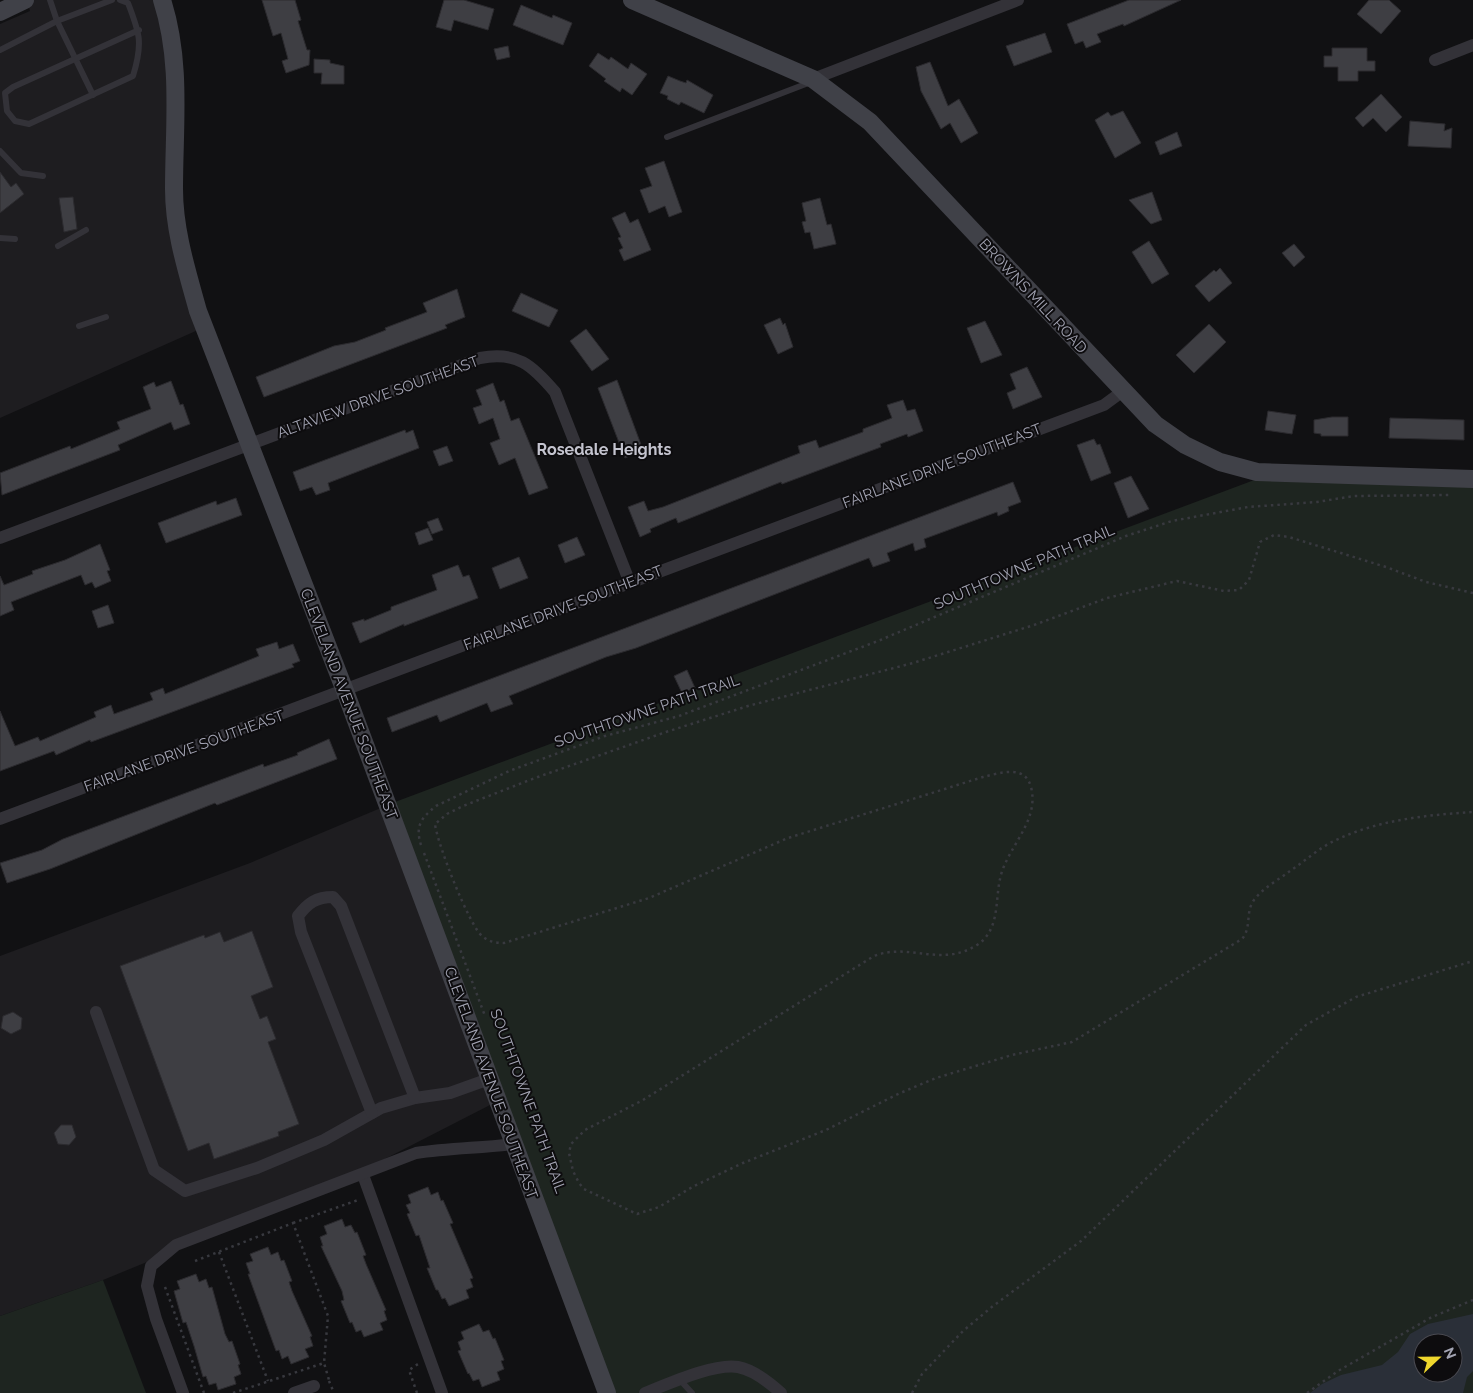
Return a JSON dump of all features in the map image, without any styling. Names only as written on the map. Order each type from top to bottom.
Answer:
[{"type":"main road","points":[[0,12],[25,0]]},
{"type":"main road","name":"CLEVELAND AVENUE SOUTHEAST","points":[[162,0],[174,58],[177,108],[174,190],[182,255],[198,311],[344,691],[607,1393]]},
{"type":"main road","name":"BROWNS MILL ROAD","points":[[632,0],[814,80],[870,122],[1155,424],[1184,445],[1220,462],[1257,472],[1473,479]]},
{"type":"street","points":[[814,80],[1018,0]]},
{"type":"street","points":[[1435,60],[1473,45]]},
{"type":"street","name":"ALTAVIEW DRIVE SOUTHEAST","points":[[0,538],[480,358],[496,355],[514,358],[535,369],[555,392],[630,583]]},
{"type":"street","name":"FAIRLANE DRIVE SOUTHEAST","points":[[0,819],[1104,406],[1123,391]]},
{"type":"street","points":[[372,1113],[301,932],[298,916],[308,904],[321,897],[333,897],[341,906],[415,1098]]},
{"type":"street","points":[[96,1012],[154,1170],[185,1191],[257,1168],[324,1140],[380,1108],[415,1098],[450,1093],[489,1078]]},
{"type":"street","points":[[184,1393],[156,1320],[147,1286],[151,1266],[176,1246],[416,1153],[444,1148],[485,1148],[514,1144]]},
{"type":"street","points":[[362,1175],[442,1393]]},
{"type":"street","points":[[644,1393],[707,1370],[738,1367],[767,1380],[781,1393]]},
{"type":"street","points":[[294,1393],[314,1386]]},
{"type":"lane","points":[[50,0],[57,20],[93,95]]},
{"type":"lane","points":[[0,50],[57,20],[112,0]]},
{"type":"lane","points":[[120,0],[128,3],[139,30],[141,51],[133,76],[29,124],[15,121],[7,111],[5,93],[13,87],[139,30]]},
{"type":"lane","points":[[667,137],[814,80]]},
{"type":"lane","points":[[0,151],[21,173],[42,176]]},
{"type":"lane","points":[[58,246],[68,238],[86,230]]},
{"type":"lane","points":[[0,238],[15,239]]},
{"type":"lane","points":[[79,326],[106,317]]},
{"type":"lane","points":[[680,1380],[692,1393]]},
{"type":"path","name":"SOUTHTOWNE PATH TRAIL","points":[[486,1022],[420,843],[418,823],[436,806],[509,772],[553,755],[605,736],[678,716],[878,641],[1126,536],[1172,521],[1197,518],[1248,507],[1317,502],[1354,496],[1455,495]]},
{"type":"path","points":[[1473,593],[1426,582],[1386,567],[1289,537],[1274,535],[1260,542],[1249,580],[1246,585],[1238,590],[1224,591],[1177,581],[1107,598],[1034,625],[913,663],[748,706],[666,732],[535,778],[463,806],[447,814],[435,824],[438,841],[478,931],[494,943],[504,943],[649,898],[788,838],[906,803],[983,777],[1013,771],[1025,775],[1030,782],[1032,803],[1025,828],[1001,872],[992,928],[977,945],[942,957],[894,950],[874,956],[644,1100],[584,1130],[576,1138],[569,1153],[578,1183],[584,1189],[637,1214],[659,1207],[694,1186],[743,1163],[826,1130],[898,1094],[936,1078],[1012,1055],[1072,1042],[1242,939],[1248,928],[1248,919],[1254,900],[1264,890],[1334,841],[1361,830],[1405,819],[1473,812]]},
{"type":"path","points":[[912,1393],[922,1374],[963,1331],[993,1306],[1081,1241],[1306,1025],[1356,997],[1473,961]]},
{"type":"path","points":[[195,1261],[358,1200],[361,1209]]},
{"type":"path","points":[[293,1223],[328,1316],[324,1363],[329,1380]]},
{"type":"path","points":[[219,1252],[268,1381]]},
{"type":"path","points":[[166,1288],[204,1393]]},
{"type":"path","points":[[1307,1393],[1338,1371],[1432,1317],[1473,1300]]},
{"type":"path","points":[[415,1355],[419,1364],[408,1370],[417,1393]]},
{"type":"path","points":[[233,1393],[324,1363]]},
{"type":"shaded area","points":[[27,0],[167,0],[171,136],[198,330],[0,418],[0,24],[30,11]]},
{"type":"shaded area","points":[[1265,476],[1473,477],[1473,1393],[601,1393],[395,802]]},
{"type":"shaded area","points":[[395,802],[492,1104],[330,1187],[103,1280],[0,1316],[0,956],[250,863]]},
{"type":"shaded area","points":[[103,1280],[146,1393],[0,1393],[0,1316]]},
{"type":"shaded area","points":[[1473,1314],[1473,1371],[1467,1377],[1463,1393],[1310,1393],[1322,1384],[1341,1375],[1382,1365],[1398,1352],[1410,1334],[1428,1324]]},
{"type":"building","points":[[262,0],[295,0],[301,20],[298,21],[307,50],[310,50],[309,65],[286,73],[282,61],[288,59],[281,33],[273,36]]},
{"type":"building","points":[[444,0],[464,0],[494,9],[488,30],[454,20],[451,31],[436,27]]},
{"type":"building","points":[[1129,0],[1181,0],[1124,26],[1123,24],[1097,34],[1101,42],[1086,48],[1083,41],[1075,44],[1067,24]]},
{"type":"building","points":[[1369,0],[1389,0],[1401,11],[1381,34],[1357,14]]},
{"type":"building","points":[[521,5],[552,18],[553,15],[572,23],[563,45],[513,25]]},
{"type":"building","points":[[1045,33],[1052,52],[1014,66],[1006,46]]},
{"type":"building","points":[[508,46],[510,57],[497,60],[494,49]]},
{"type":"building","points":[[1332,48],[1367,48],[1367,61],[1375,61],[1375,71],[1358,71],[1358,81],[1338,81],[1338,67],[1324,67],[1324,56],[1332,56]]},
{"type":"building","points":[[598,53],[609,60],[611,57],[628,69],[631,63],[647,74],[632,95],[622,88],[620,92],[604,81],[606,79],[589,66]]},
{"type":"building","points":[[314,59],[330,60],[330,63],[344,66],[344,84],[321,84],[322,73],[314,73]]},
{"type":"building","points":[[930,62],[948,106],[959,99],[978,133],[961,143],[950,123],[941,129],[921,91],[916,67]]},
{"type":"building","points":[[668,76],[686,83],[687,80],[713,95],[704,113],[681,102],[679,105],[667,99],[668,96],[660,93]]},
{"type":"building","points":[[1381,94],[1402,117],[1386,132],[1373,118],[1363,127],[1355,118]]},
{"type":"building","points":[[1123,111],[1141,143],[1115,158],[1095,120],[1108,112],[1111,116]]},
{"type":"building","points":[[1410,121],[1445,124],[1444,131],[1452,128],[1451,148],[1408,146]]},
{"type":"building","points":[[1177,132],[1182,146],[1160,155],[1155,142]]},
{"type":"building","points":[[664,161],[682,212],[669,217],[665,206],[649,213],[640,190],[652,186],[645,168]]},
{"type":"building","points":[[0,172],[11,187],[16,183],[24,194],[0,213]]},
{"type":"building","points":[[1152,192],[1162,220],[1151,224],[1129,200]]},
{"type":"building","points":[[73,197],[77,229],[64,232],[59,198]]},
{"type":"building","points":[[820,198],[827,225],[831,224],[836,244],[814,249],[810,232],[805,233],[802,222],[806,221],[802,203]]},
{"type":"building","points":[[625,212],[630,223],[638,219],[651,250],[624,261],[619,250],[623,248],[618,238],[621,237],[612,218]]},
{"type":"building","points":[[1149,241],[1169,274],[1152,284],[1132,252]]},
{"type":"building","points":[[1294,244],[1305,257],[1294,267],[1282,253]]},
{"type":"building","points":[[1220,268],[1232,283],[1209,302],[1195,286],[1214,270],[1216,272]]},
{"type":"building","points":[[457,289],[465,317],[445,325],[447,328],[264,397],[256,377],[334,346],[355,342],[386,330],[385,328],[427,312],[423,303]]},
{"type":"building","points":[[521,293],[558,310],[549,327],[512,311]]},
{"type":"building","points":[[780,318],[783,325],[785,323],[793,347],[778,354],[764,325]]},
{"type":"building","points":[[985,321],[1002,355],[981,363],[967,328]]},
{"type":"building","points":[[1209,324],[1226,342],[1194,373],[1176,355]]},
{"type":"building","points":[[586,329],[609,359],[592,371],[570,341]]},
{"type":"building","points":[[1027,367],[1042,397],[1013,409],[1007,393],[1016,389],[1010,374]]},
{"type":"building","points":[[617,380],[643,450],[625,458],[598,388]]},
{"type":"building","points":[[171,381],[180,405],[183,404],[190,424],[174,430],[171,422],[118,445],[120,450],[2,495],[0,473],[70,446],[71,449],[120,429],[117,422],[151,409],[143,387],[154,382],[156,387]]},
{"type":"building","points":[[493,383],[500,402],[504,400],[511,421],[519,418],[548,488],[529,495],[515,458],[499,465],[490,443],[500,439],[493,418],[479,424],[473,408],[482,405],[476,390]]},
{"type":"building","points":[[903,400],[907,411],[915,409],[923,431],[908,437],[907,434],[880,444],[881,447],[782,484],[781,482],[678,523],[676,518],[650,529],[651,532],[640,537],[628,507],[644,501],[648,511],[663,507],[800,453],[798,446],[816,440],[819,448],[863,432],[863,429],[892,418],[887,405]]},
{"type":"building","points":[[1268,411],[1296,415],[1292,434],[1265,430]]},
{"type":"building","points":[[1348,417],[1348,436],[1321,436],[1321,434],[1314,433],[1314,420]]},
{"type":"building","points":[[1390,418],[1464,420],[1464,440],[1389,438]]},
{"type":"building","points":[[405,430],[406,433],[413,430],[419,448],[328,483],[330,490],[316,495],[312,487],[300,491],[293,472]]},
{"type":"building","points":[[1094,439],[1097,445],[1100,444],[1111,473],[1091,481],[1077,445]]},
{"type":"building","points":[[447,446],[453,461],[439,466],[433,451]]},
{"type":"building","points":[[1131,476],[1149,509],[1128,518],[1114,483]]},
{"type":"building","points":[[1013,482],[1021,502],[1008,507],[1009,511],[998,516],[997,512],[924,539],[926,547],[915,551],[913,543],[887,553],[890,561],[873,567],[869,558],[636,648],[606,657],[509,696],[513,704],[491,712],[487,703],[440,722],[437,715],[392,732],[387,718]]},
{"type":"building","points":[[236,498],[242,515],[166,543],[158,523],[216,501],[217,505]]},
{"type":"building","points":[[438,518],[443,530],[432,534],[427,522]]},
{"type":"building","points":[[428,528],[433,540],[419,545],[415,533]]},
{"type":"building","points":[[577,537],[585,555],[565,563],[558,545]]},
{"type":"building","points":[[100,544],[110,570],[107,571],[111,581],[95,588],[92,582],[85,585],[81,575],[11,602],[14,610],[0,616],[0,576],[4,585],[33,574],[32,571],[65,560]]},
{"type":"building","points":[[519,557],[528,578],[500,589],[492,568]]},
{"type":"building","points":[[458,565],[463,577],[469,575],[478,598],[404,626],[404,624],[360,643],[352,623],[364,619],[364,621],[391,610],[391,607],[437,590],[432,575]]},
{"type":"building","points":[[108,605],[114,623],[98,628],[92,611]]},
{"type":"building","points":[[277,642],[279,649],[293,644],[300,661],[292,664],[294,667],[91,742],[90,740],[56,755],[54,751],[0,771],[0,711],[15,746],[38,737],[40,741],[96,717],[94,712],[111,705],[114,714],[153,700],[150,693],[163,688],[165,694],[259,656],[256,649]]},
{"type":"building","points":[[687,670],[695,688],[682,693],[674,676]]},
{"type":"building","points":[[329,739],[337,759],[217,805],[215,803],[50,869],[7,883],[0,863],[42,850],[63,839],[263,764],[264,767],[298,755],[297,753]]},
{"type":"building","points":[[252,931],[273,987],[251,996],[260,1019],[267,1016],[276,1039],[268,1042],[299,1124],[278,1132],[279,1136],[214,1159],[209,1143],[188,1151],[120,966],[204,935],[205,938],[220,932],[224,942]]},
{"type":"building","points":[[13,1012],[22,1018],[21,1029],[11,1034],[1,1028],[3,1016]]},
{"type":"building","points":[[61,1125],[72,1125],[76,1137],[69,1145],[58,1144],[54,1133]]},
{"type":"building","points":[[428,1187],[431,1195],[438,1192],[441,1201],[443,1200],[453,1223],[450,1224],[473,1278],[470,1279],[473,1287],[466,1290],[469,1298],[449,1306],[445,1298],[442,1299],[438,1290],[436,1290],[427,1268],[430,1268],[419,1235],[416,1236],[407,1214],[410,1213],[406,1205],[411,1203],[408,1195]]},
{"type":"building","points":[[342,1219],[345,1227],[351,1225],[355,1233],[357,1232],[366,1255],[363,1256],[386,1310],[384,1311],[387,1320],[380,1323],[383,1330],[364,1337],[361,1330],[356,1332],[352,1322],[350,1323],[341,1301],[344,1300],[342,1291],[321,1246],[323,1246],[320,1237],[327,1234],[324,1226]]},
{"type":"building","points":[[268,1247],[271,1255],[278,1252],[281,1261],[284,1260],[292,1281],[289,1282],[292,1291],[312,1336],[310,1337],[313,1346],[305,1349],[309,1357],[291,1364],[288,1356],[282,1359],[279,1350],[276,1351],[248,1274],[250,1274],[246,1263],[253,1261],[250,1254]]},
{"type":"building","points":[[196,1274],[199,1282],[206,1279],[209,1288],[212,1287],[225,1334],[229,1342],[232,1341],[240,1364],[238,1365],[241,1374],[234,1377],[236,1384],[218,1390],[216,1383],[209,1385],[206,1376],[203,1377],[186,1322],[183,1323],[174,1291],[180,1289],[177,1281]]},
{"type":"building","points":[[479,1324],[483,1332],[489,1330],[493,1339],[495,1338],[504,1360],[501,1361],[504,1369],[497,1372],[500,1380],[482,1387],[479,1379],[473,1381],[468,1374],[458,1351],[461,1350],[458,1342],[464,1339],[461,1332]]},
{"type":"district","name":"Rosedale Heights","points":[[604,449]]}]
